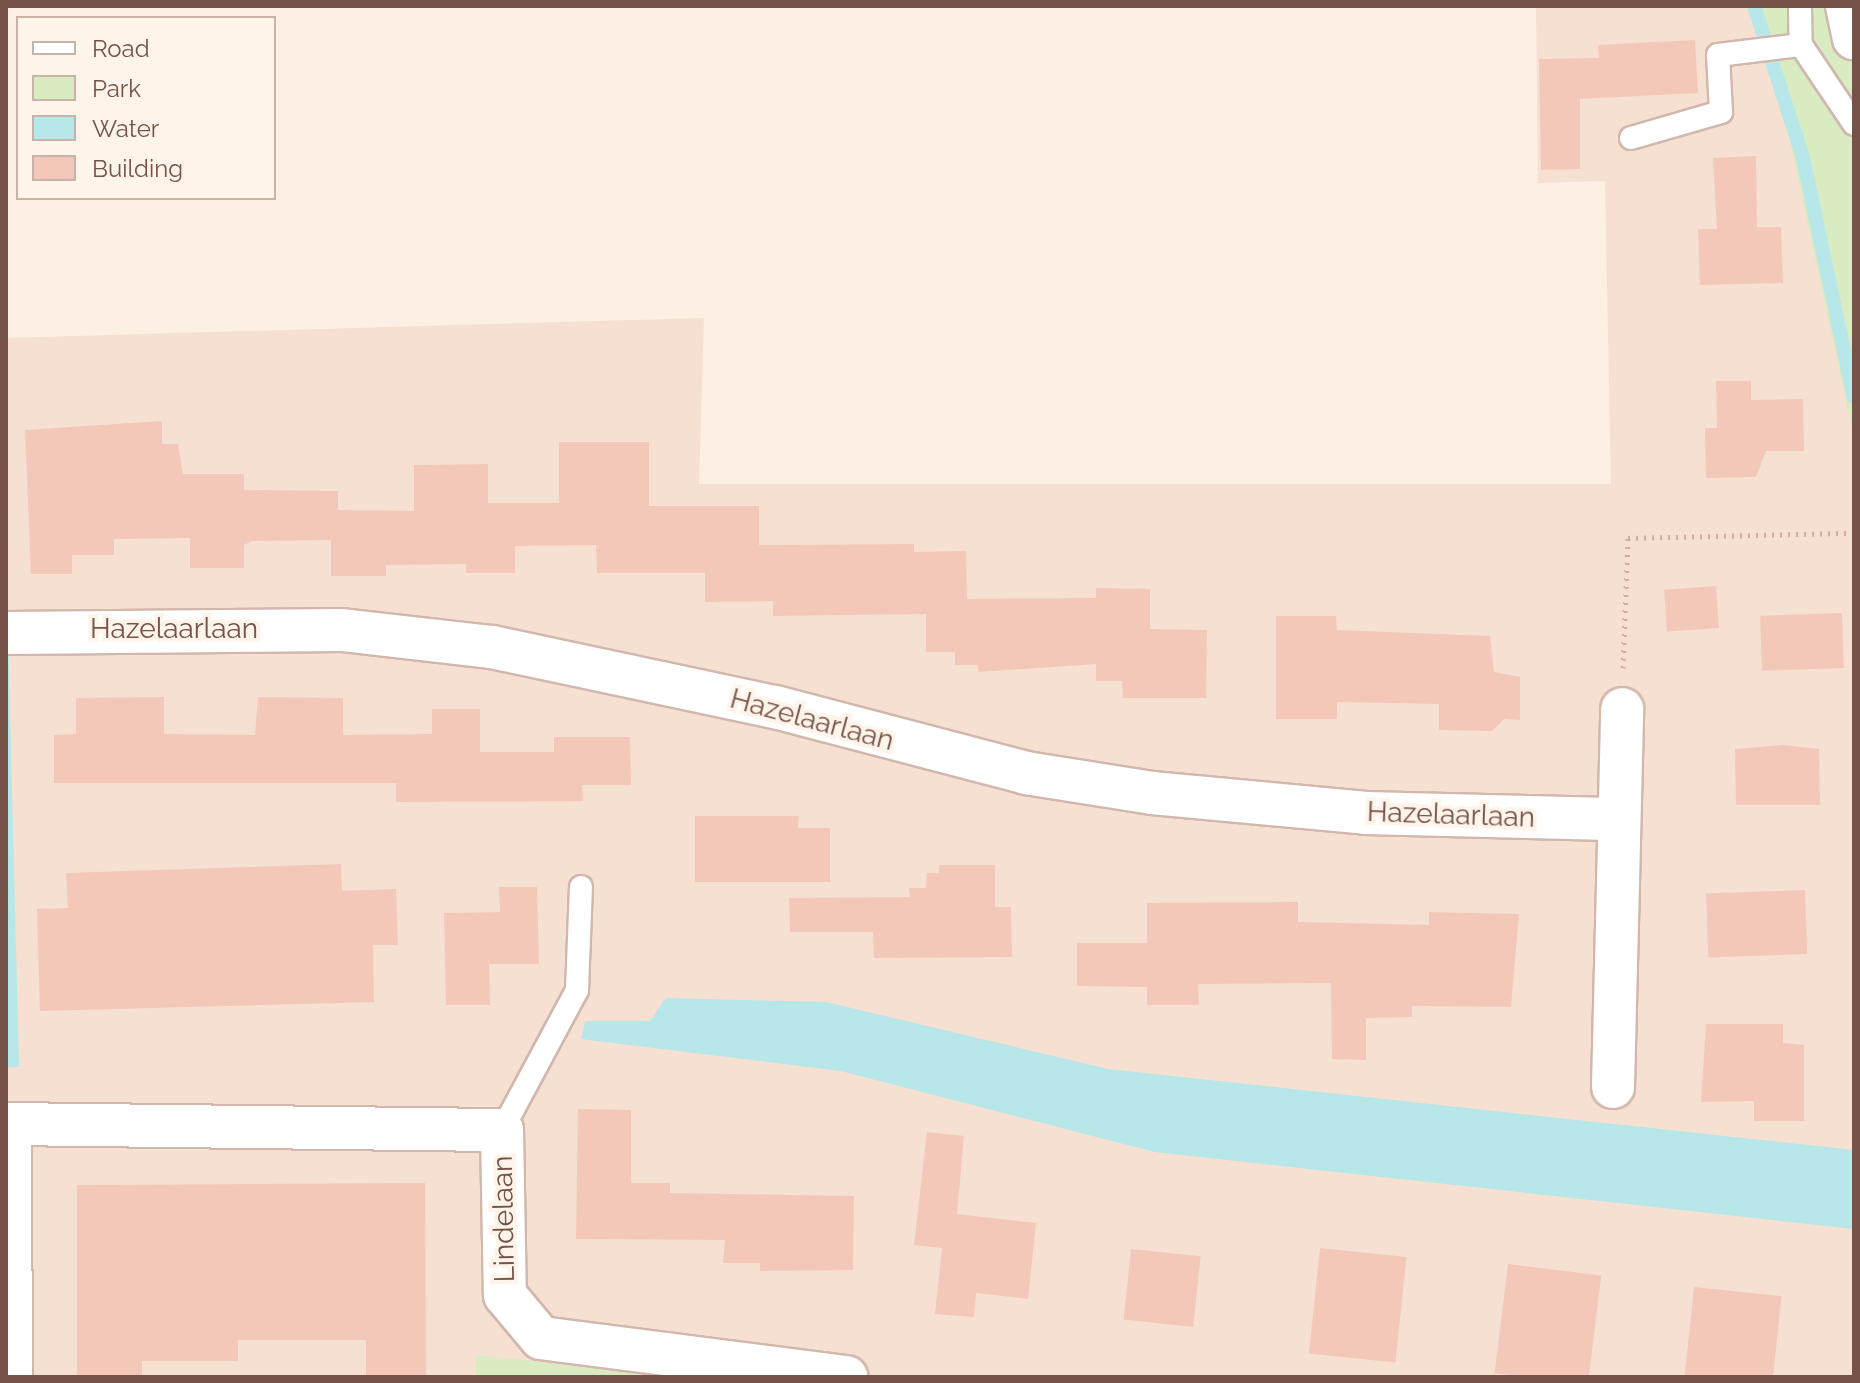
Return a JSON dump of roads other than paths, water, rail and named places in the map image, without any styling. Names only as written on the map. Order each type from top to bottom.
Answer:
[{"type":"street","points":[[1847,6],[1854,38]]},
{"type":"street","name":"Hazelaarlaan","points":[[13,633],[342,630],[492,647],[775,707],[1026,773],[1152,793],[1366,813],[1619,819]]},
{"type":"street","points":[[1613,1087],[1622,709]]},
{"type":"street","points":[[8,1124],[11,1377]]},
{"type":"street","name":"Lindelaan","points":[[8,1124],[502,1130],[505,1295],[541,1338],[847,1377]]},
{"type":"lane","points":[[1781,48],[1800,6]]},
{"type":"lane","points":[[1781,48],[1854,124]]},
{"type":"lane","points":[[1631,138],[1721,112],[1718,55],[1781,48]]},
{"type":"lane","points":[[502,1130],[577,990],[581,887]]},
{"type":"water","points":[[6,550],[19,1067],[6,1067]]},
{"type":"water","points":[[666,998],[826,1002],[1108,1069],[1854,1150],[1854,1229],[1155,1152],[841,1071],[581,1039],[585,1021],[650,1021]]},
{"type":"waterway","points":[[1754,6],[1803,158],[1854,397]]}]
